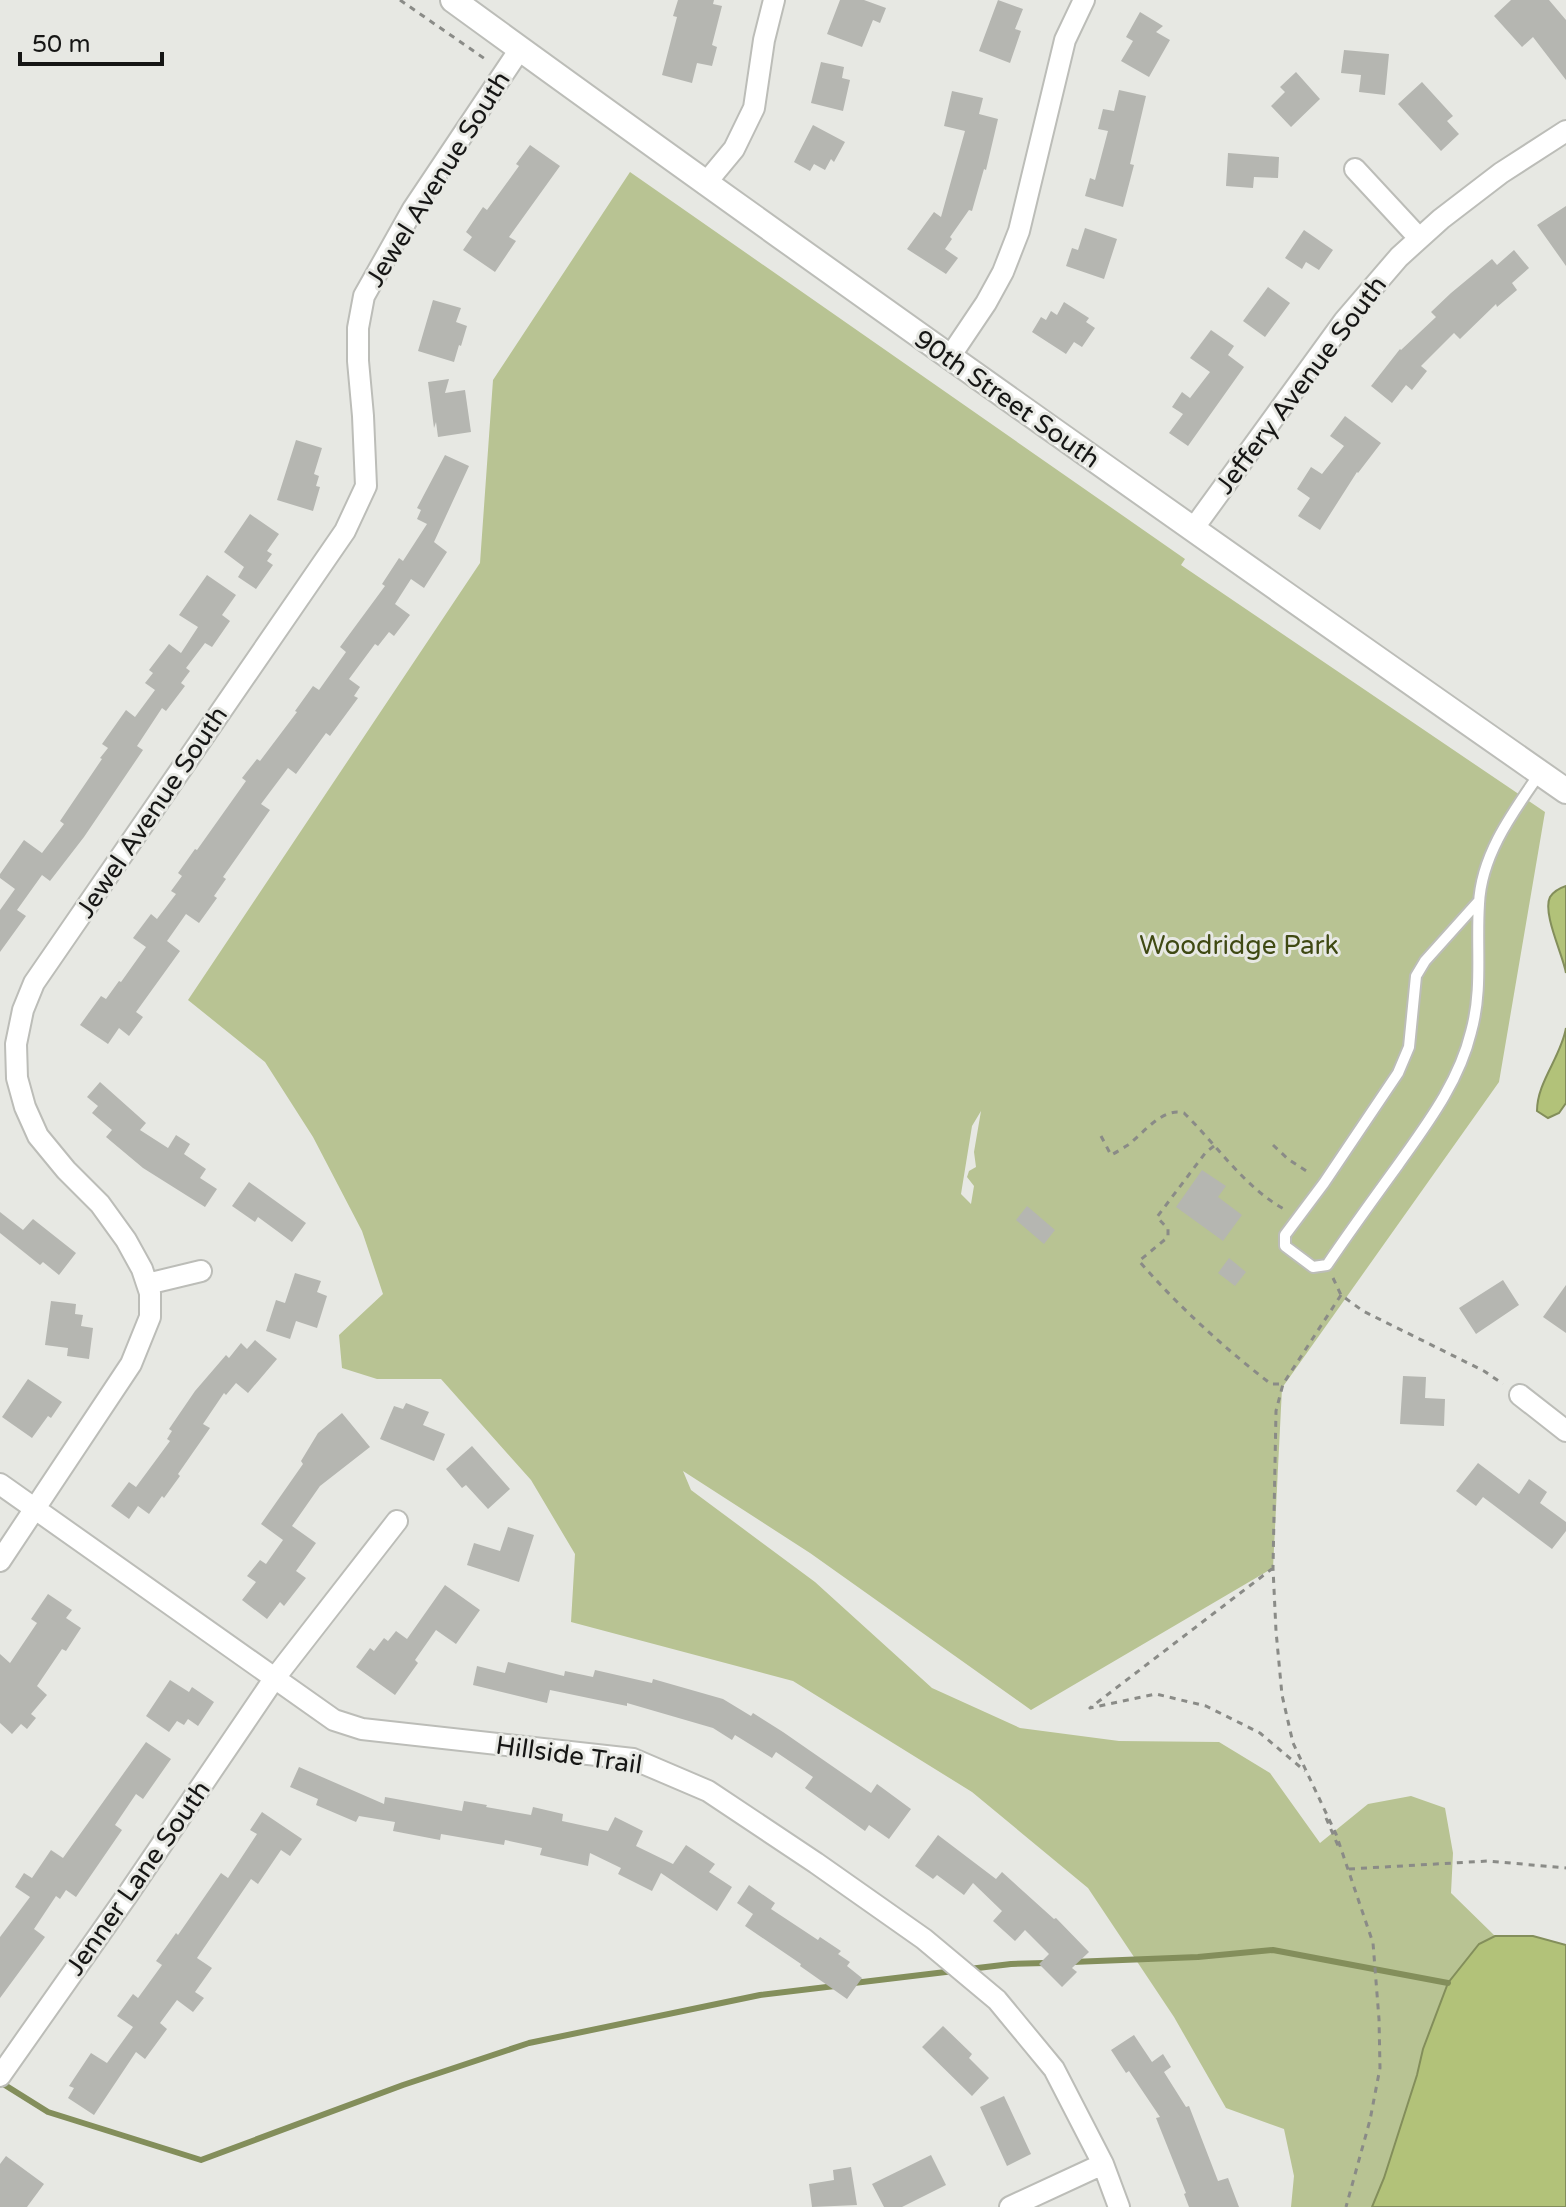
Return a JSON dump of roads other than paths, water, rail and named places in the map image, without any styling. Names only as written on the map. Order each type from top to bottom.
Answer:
[{"type":"street","name":"90th Street South","points":[[453,0],[949,358],[1566,791]]},
{"type":"street","points":[[705,184],[734,149],[754,108],[764,40],[774,0]]},
{"type":"street","points":[[949,358],[986,303],[1003,272],[1019,231],[1065,40],[1084,0]]},
{"type":"street","name":"Jewel Avenue South","points":[[0,1561],[131,1364],[150,1317],[150,1293],[142,1269],[126,1240],[100,1204],[38,1136],[8,1080],[23,1010],[34,983],[345,531],[366,486],[358,328],[364,296],[413,209],[520,49]]},
{"type":"street","name":"Jeffery Avenue South","points":[[1193,529],[1344,321],[1399,257],[1501,173],[1566,131]]},
{"type":"street","points":[[1355,169],[1419,238]]},
{"type":"street","points":[[147,1284],[201,1271]]},
{"type":"street","points":[[1520,1395],[1566,1431]]},
{"type":"street","name":"Hillside Trail","points":[[0,1484],[334,1720],[362,1729],[633,1759],[708,1791],[924,1939],[997,2000],[1054,2069],[1103,2164],[1119,2207]]},
{"type":"street","name":"Jenner Lane South","points":[[0,2076],[274,1679],[397,1521]]},
{"type":"street","points":[[1010,2207],[1103,2164]]},
{"type":"lane","points":[[1478,902],[1425,961],[1416,976],[1409,1047],[1398,1073],[1285,1235],[1285,1246],[1313,1267],[1327,1265],[1423,1130],[1456,1075],[1471,1032],[1480,983],[1478,902],[1485,869],[1499,836],[1540,773]]},
{"type":"waterway","points":[[1072,1962],[1198,1957],[1273,1950],[1448,1983]]},
{"type":"waterway","points":[[969,1969],[1045,1963]]},
{"type":"waterway","points":[[854,1983],[954,1971]]},
{"type":"waterway","points":[[0,2082],[48,2112],[201,2160],[403,2085],[529,2043],[760,1995],[835,1986]]},
{"type":"park label","name":"Woodridge Park","points":[[1239,945]]}]
